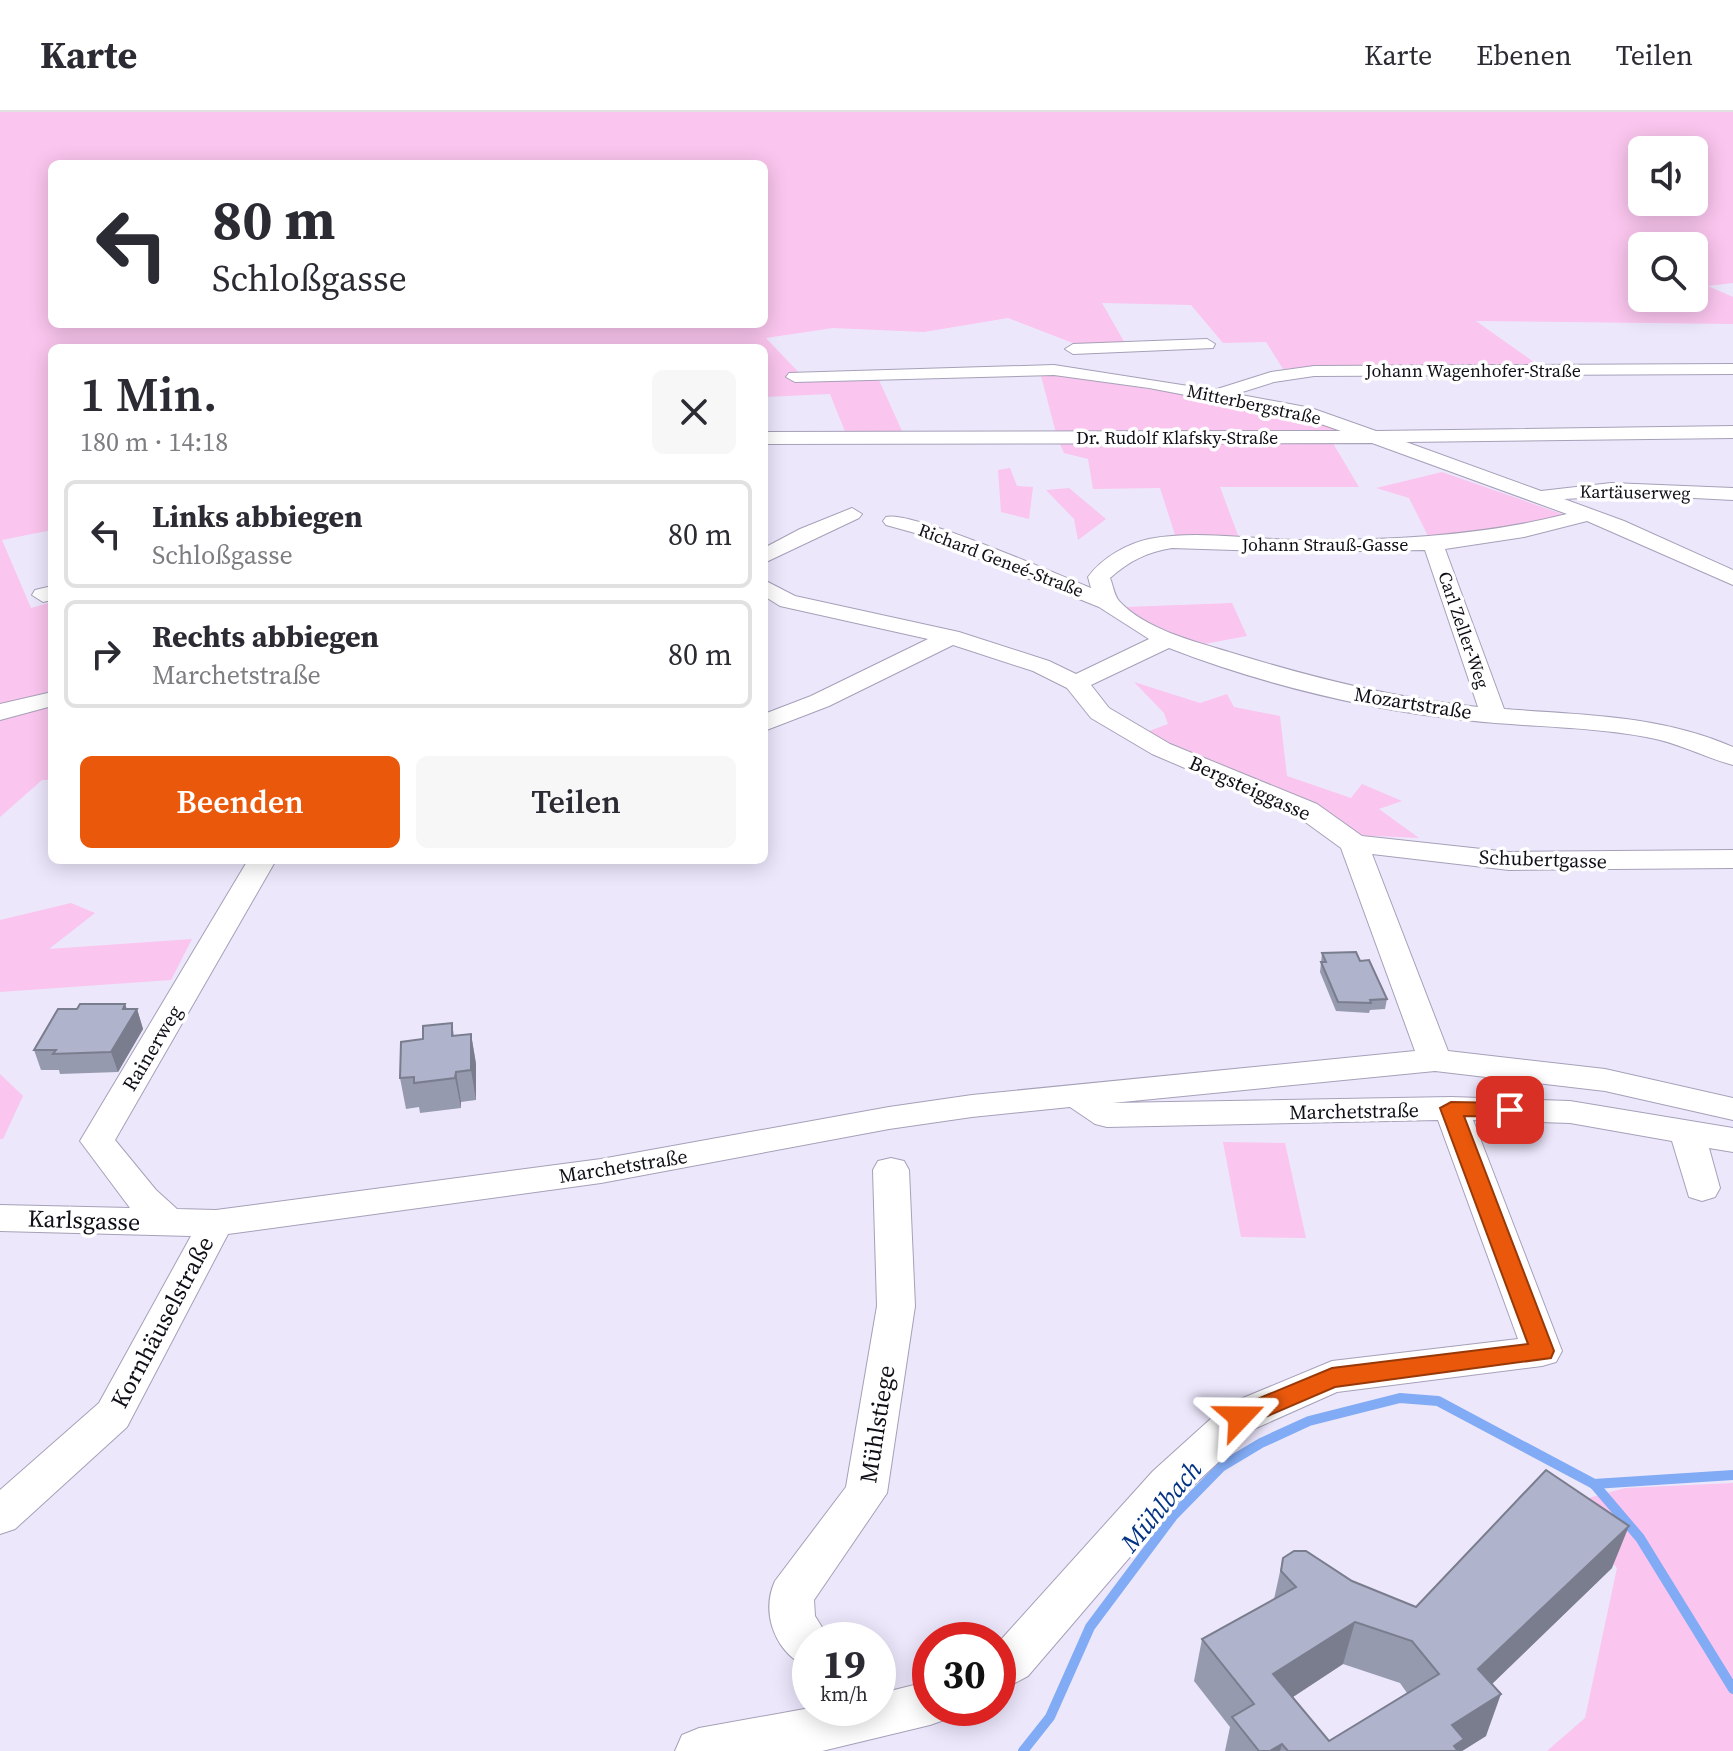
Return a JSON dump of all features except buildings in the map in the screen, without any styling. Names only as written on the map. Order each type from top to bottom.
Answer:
[{"type":"street","points":[[1090,373],[1068,346],[1207,344]]},
{"type":"street","name":"Johann Wagenhofer-Straße","points":[[1216,395],[1271,377],[1314,371],[1733,369]]},
{"type":"street","name":"Mitterbergstraße","points":[[795,377],[1007,370],[1090,373],[1305,412],[1617,525],[1733,578]]},
{"type":"street","name":"Dr. Rudolf Klafsky-Straße","points":[[768,438],[1378,437],[1733,432]]},
{"type":"street","name":"Kartäuserweg","points":[[1537,497],[1567,491],[1733,494]]},
{"type":"street","points":[[768,555],[807,533],[852,514]]},
{"type":"street","name":"Johann Strauß-Gasse","points":[[1107,602],[1099,577],[1119,559],[1147,546],[1172,542],[1294,546],[1433,544],[1524,531],[1586,515]]},
{"type":"street","name":"Richard Geneé-Straße","points":[[893,521],[922,529],[1107,602]]},
{"type":"street","name":"Carl Zeller-Weg","points":[[1433,544],[1494,716]]},
{"type":"street","name":"Bergsteiggasse","points":[[768,589],[788,601],[996,648],[1076,683],[1100,713],[1161,749],[1307,810],[1354,844]]},
{"type":"street","name":"Mozartstraße","points":[[1107,602],[1131,623],[1166,640],[1323,688],[1494,716],[1629,724],[1679,734],[1733,757]]},
{"type":"street","points":[[768,721],[820,701],[951,637]]},
{"type":"street","points":[[1076,683],[1166,640]]},
{"type":"street","points":[[0,712],[48,700]]},
{"type":"street","points":[[1354,844],[1435,1060]]},
{"type":"street","name":"Schubertgasse","points":[[1354,844],[1509,861],[1733,859]]},
{"type":"street","name":"Rainerweg","points":[[169,1223],[143,1199],[97,1141],[260,864]]},
{"type":"street","name":"Marchetstraße","points":[[169,1223],[216,1223],[601,1171],[889,1118],[1075,1095],[1435,1060],[1605,1080],[1733,1109]]},
{"type":"street","name":"Marchetstraße","points":[[1075,1095],[1107,1116],[1451,1108],[1570,1112],[1733,1140]]},
{"type":"street","points":[[1016,1656],[1168,1483],[1240,1417],[1332,1377],[1542,1351],[1451,1108]]},
{"type":"street","points":[[1687,1132],[1702,1188]]},
{"type":"street","name":"Mühlstiege","points":[[793,1622],[791,1595],[866,1493],[896,1306],[891,1170]]},
{"type":"street","name":"Karlsgasse","points":[[0,1218],[169,1223]]},
{"type":"street","name":"Kornhäuselstraße","points":[[0,1516],[113,1415],[216,1223]]},
{"type":"street","points":[[699,1751],[806,1726]]},
{"type":"shaded area","points":[[0,112],[1733,112],[1733,283],[1708,286],[1733,297],[1733,324],[1476,321],[1541,367],[1334,366],[1283,369],[1266,342],[1223,343],[1191,305],[1102,303],[1126,345],[1083,347],[1008,318],[924,332],[833,328],[766,338],[804,378],[878,378],[903,433],[846,434],[830,394],[768,397],[768,344],[48,344],[48,531],[2,540],[31,608],[48,603],[48,780],[42,780],[0,817]]},
{"type":"shaded area","points":[[1040,372],[1258,406],[1350,429],[1347,433],[1056,433]]},
{"type":"shaded area","points":[[1058,440],[1331,440],[1359,487],[1220,487],[1239,538],[1175,535],[1160,488],[1093,489],[1088,459],[1064,453]]},
{"type":"shaded area","points":[[1010,468],[1017,486],[1033,487],[1029,519],[1001,512],[998,470]]},
{"type":"shaded area","points":[[1442,472],[1565,515],[1511,529],[1429,538],[1409,498],[1376,488]]},
{"type":"shaded area","points":[[1069,488],[1106,519],[1078,540],[1074,519],[1046,490]]},
{"type":"shaded area","points":[[1232,603],[1247,636],[1199,645],[1141,619],[1126,607]]},
{"type":"shaded area","points":[[1134,682],[1200,703],[1227,694],[1234,707],[1280,716],[1287,776],[1351,798],[1362,784],[1402,801],[1379,809],[1419,838],[1353,835],[1170,750],[1144,733],[1168,724],[1164,713]]},
{"type":"shaded area","points":[[71,903],[95,913],[49,949],[192,939],[171,980],[0,992],[0,920]]},
{"type":"shaded area","points":[[0,1074],[23,1096],[3,1139],[0,1139]]},
{"type":"shaded area","points":[[1223,1142],[1285,1143],[1306,1238],[1241,1237]]},
{"type":"shaded area","points":[[1733,1483],[1733,1751],[1547,1751],[1585,1718],[1617,1568],[1563,1505],[1625,1488]]},
{"type":"waterway","name":"Mühlbach","points":[[1023,1751],[1050,1717],[1090,1627],[1173,1516],[1221,1467],[1261,1443],[1309,1421],[1400,1398],[1438,1401],[1594,1484]]},
{"type":"waterway","name":"Mühlbach","points":[[1594,1484],[1733,1475]]},
{"type":"waterway","points":[[1594,1484],[1640,1538],[1733,1689]]},
{"type":"route","points":[[1240,1417],[1332,1377],[1542,1351],[1451,1108],[1510,1110]]}]
